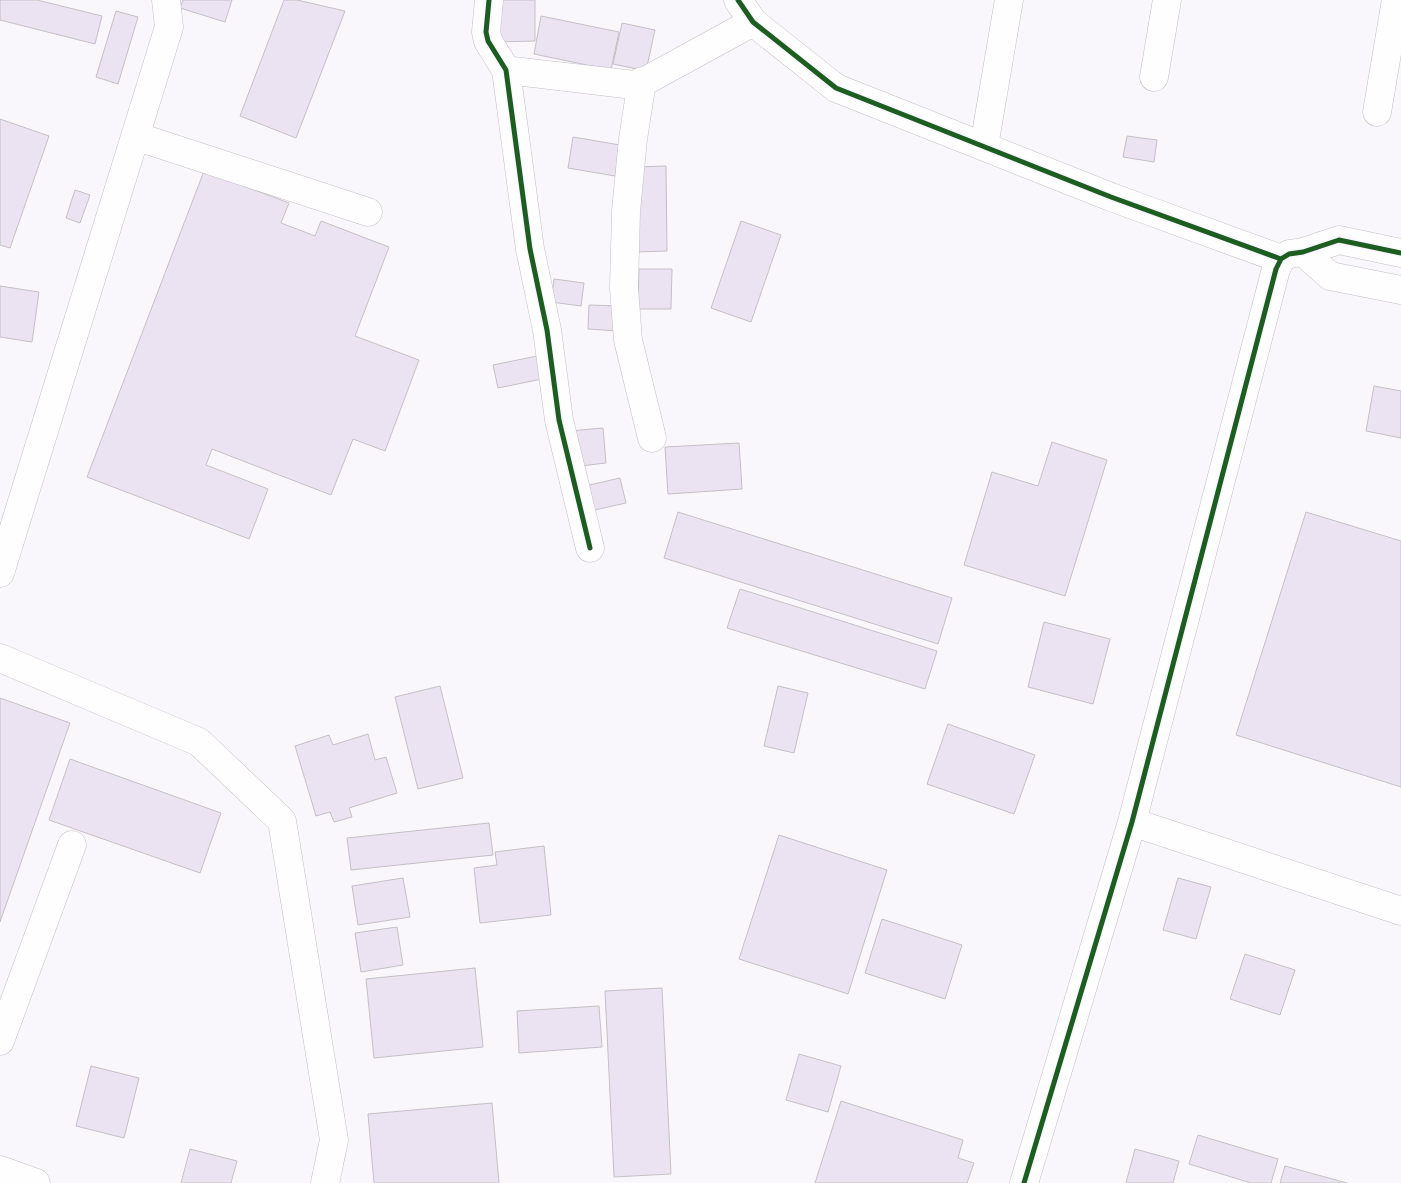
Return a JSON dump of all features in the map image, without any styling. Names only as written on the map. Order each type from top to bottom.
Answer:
[{"type":"street","points":[[0,573],[168,27],[166,0]]},
{"type":"street","points":[[489,0],[486,32],[488,40],[506,70],[530,249],[547,330],[560,420],[590,548]]},
{"type":"street","points":[[984,146],[1009,0]]},
{"type":"street","points":[[1154,77],[1167,0]]},
{"type":"street","points":[[1377,112],[1396,0]]},
{"type":"street","points":[[506,70],[634,85],[642,82],[745,11],[836,88],[1111,197],[1292,256],[1330,276],[1401,290]]},
{"type":"street","points":[[642,82],[633,139],[627,202],[624,288],[628,340],[652,438]]},
{"type":"street","points":[[135,136],[368,212]]},
{"type":"street","points":[[1024,1183],[1132,822],[1276,269],[1292,256],[1339,240],[1401,253]]},
{"type":"street","points":[[0,658],[199,742],[282,822],[334,1140],[325,1183]]},
{"type":"street","points":[[1132,822],[1401,911]]},
{"type":"street","points":[[0,1041],[72,845]]},
{"type":"street","points":[[0,1170],[36,1183]]},
{"type":"building","points":[[0,0],[37,0],[102,16],[95,44],[0,20]]},
{"type":"building","points":[[183,0],[232,0],[225,22],[180,8]]},
{"type":"building","points":[[284,0],[297,0],[345,11],[296,138],[240,116]]},
{"type":"building","points":[[496,0],[535,0],[535,41],[496,42]]},
{"type":"building","points":[[116,11],[138,17],[118,84],[96,77]]},
{"type":"building","points":[[541,16],[619,32],[611,70],[534,54]]},
{"type":"building","points":[[622,23],[655,30],[646,71],[613,64]]},
{"type":"building","points":[[0,119],[49,136],[10,248],[0,245]]},
{"type":"building","points":[[1127,136],[1157,140],[1154,162],[1123,157]]},
{"type":"building","points":[[573,137],[620,145],[615,176],[568,168]]},
{"type":"building","points":[[666,166],[667,251],[636,252],[635,167]]},
{"type":"building","points":[[204,171],[289,203],[281,223],[315,236],[321,221],[389,247],[355,336],[419,360],[385,451],[353,439],[331,495],[212,449],[206,465],[268,489],[249,539],[87,477]]},
{"type":"building","points":[[75,190],[90,195],[80,223],[66,218]]},
{"type":"building","points":[[741,221],[781,235],[751,322],[711,308]]},
{"type":"building","points":[[639,269],[672,269],[671,309],[638,309]]},
{"type":"building","points":[[554,279],[584,283],[581,306],[551,302]]},
{"type":"building","points":[[0,286],[39,292],[32,342],[0,337]]},
{"type":"building","points":[[589,305],[619,306],[618,331],[588,329]]},
{"type":"building","points":[[542,355],[547,378],[498,388],[493,365]]},
{"type":"building","points":[[1374,386],[1401,391],[1401,438],[1366,431]]},
{"type":"building","points":[[603,428],[606,463],[572,467],[569,431]]},
{"type":"building","points":[[1052,442],[1107,460],[1065,596],[964,565],[992,472],[1038,486]]},
{"type":"building","points":[[739,443],[742,489],[668,494],[665,447]]},
{"type":"building","points":[[620,478],[626,503],[586,512],[581,487]]},
{"type":"building","points":[[678,512],[952,598],[938,644],[664,558]]},
{"type":"building","points":[[1306,512],[1401,541],[1401,787],[1236,735]]},
{"type":"building","points":[[740,589],[937,651],[925,689],[727,628]]},
{"type":"building","points":[[1044,622],[1110,639],[1093,704],[1028,687]]},
{"type":"building","points":[[440,686],[463,778],[418,789],[395,697]]},
{"type":"building","points":[[778,686],[808,693],[794,753],[764,746]]},
{"type":"building","points":[[0,698],[70,723],[0,922]]},
{"type":"building","points":[[948,724],[1035,755],[1014,814],[927,784]]},
{"type":"building","points":[[368,734],[375,760],[386,757],[397,793],[349,808],[352,817],[334,822],[330,812],[316,816],[295,746],[329,735],[333,745]]},
{"type":"building","points":[[70,759],[221,813],[200,873],[49,820]]},
{"type":"building","points":[[489,823],[493,855],[351,870],[347,838]]},
{"type":"building","points":[[779,835],[887,870],[848,994],[739,959]]},
{"type":"building","points":[[544,846],[551,915],[480,923],[474,868],[497,865],[495,852]]},
{"type":"building","points":[[403,878],[410,917],[358,925],[352,886]]},
{"type":"building","points":[[1178,878],[1211,887],[1196,939],[1163,930]]},
{"type":"building","points":[[882,919],[962,945],[945,999],[865,973]]},
{"type":"building","points":[[397,927],[403,965],[361,972],[355,933]]},
{"type":"building","points":[[1245,954],[1295,970],[1280,1015],[1230,999]]},
{"type":"building","points":[[475,968],[483,1047],[374,1058],[366,979]]},
{"type":"building","points":[[662,988],[671,1174],[614,1177],[605,991]]},
{"type":"building","points":[[599,1006],[602,1047],[519,1053],[517,1011]]},
{"type":"building","points":[[799,1054],[841,1066],[828,1112],[786,1100]]},
{"type":"building","points":[[91,1066],[139,1078],[124,1138],[76,1126]]},
{"type":"building","points":[[841,1101],[963,1140],[958,1158],[974,1163],[967,1183],[815,1183]]},
{"type":"building","points":[[492,1103],[499,1183],[374,1183],[368,1114]]},
{"type":"building","points":[[1198,1135],[1278,1159],[1271,1183],[1251,1183],[1189,1164]]},
{"type":"building","points":[[190,1149],[237,1161],[231,1183],[181,1183]]},
{"type":"building","points":[[1135,1149],[1179,1161],[1173,1183],[1126,1183]]},
{"type":"building","points":[[1285,1166],[1347,1183],[1280,1183]]},
{"type":"cycle path","points":[[489,0],[486,32],[488,41],[506,70],[530,249],[547,330],[559,420],[590,548]]},
{"type":"cycle path","points":[[738,0],[753,22],[836,88],[1111,197],[1281,259]]},
{"type":"cycle path","points":[[1024,1183],[1132,822],[1276,269],[1281,259],[1289,254],[1303,252],[1339,240],[1401,253]]}]
